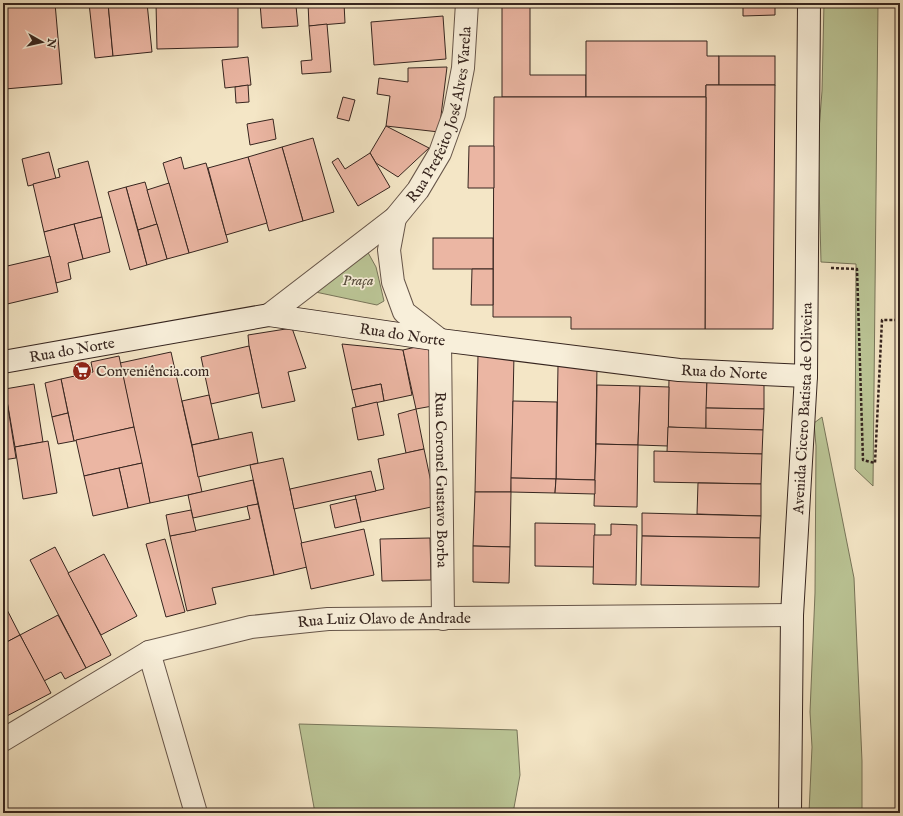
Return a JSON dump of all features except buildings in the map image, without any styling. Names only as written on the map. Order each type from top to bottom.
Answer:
[{"type":"street","name":"Rua Prefeito José Alves Varela","points":[[269,314],[395,218],[418,190],[440,153],[454,114],[463,68],[467,3]]},
{"type":"street","name":"Avenida Cicero Batista de Oliveira","points":[[790,813],[792,614],[806,376],[809,3]]},
{"type":"street","name":"Rua Prefeito José Alves Varela","points":[[395,218],[389,250],[393,282],[397,294],[404,312],[440,340]]},
{"type":"street","name":"Rua do Norte","points":[[3,362],[269,314],[440,340],[679,370],[806,376]]},
{"type":"street","name":"Rua Coronel Gustavo Borba","points":[[440,340],[443,618]]},
{"type":"street","name":"Rua Luiz Olavo de Andrade","points":[[3,740],[149,652],[251,627],[328,619],[792,614]]},
{"type":"street","points":[[149,652],[196,813]]},
{"type":"path","points":[[827,268],[857,268],[863,460],[875,463],[882,320],[900,320]]},
{"type":"green space","points":[[824,3],[878,3],[873,486],[855,469],[856,264],[821,262],[818,143],[822,91]]},
{"type":"green space","name":"Praça","points":[[366,249],[376,267],[384,301],[377,305],[306,290]]},
{"type":"green space","points":[[822,417],[854,578],[862,761],[862,813],[809,813],[812,747],[810,712],[815,593],[816,446],[814,423]]},
{"type":"green space","points":[[299,724],[517,730],[520,775],[513,813],[315,813]]},
{"type":"place","name":"Conveniência.com","points":[[82,371]]}]
